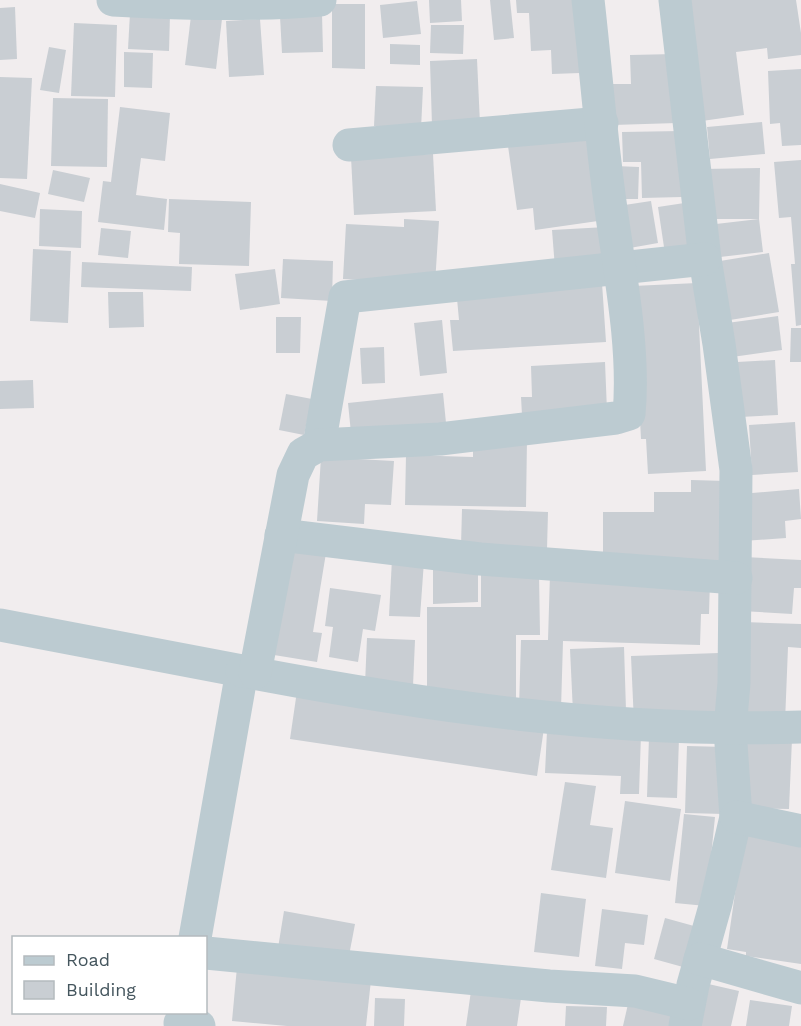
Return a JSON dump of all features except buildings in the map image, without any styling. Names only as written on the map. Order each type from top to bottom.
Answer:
[{"type":"street","points":[[113,0],[282,3],[320,0]]},
{"type":"street","points":[[195,936],[249,672],[293,475],[303,454],[319,445],[440,439],[616,418],[629,414],[632,386],[588,0]]},
{"type":"street","points":[[207,953],[549,986],[635,991],[687,1015],[736,818],[730,729],[734,683],[736,470],[705,259],[675,0]]},
{"type":"street","points":[[349,145],[602,123]]},
{"type":"street","points":[[319,445],[345,297],[705,259]]},
{"type":"street","points":[[281,535],[480,559],[736,578]]},
{"type":"street","points":[[0,626],[249,672],[451,706],[602,723],[730,729],[801,726]]},
{"type":"street","points":[[736,818],[801,831]]},
{"type":"street","points":[[700,959],[801,988]]}]
